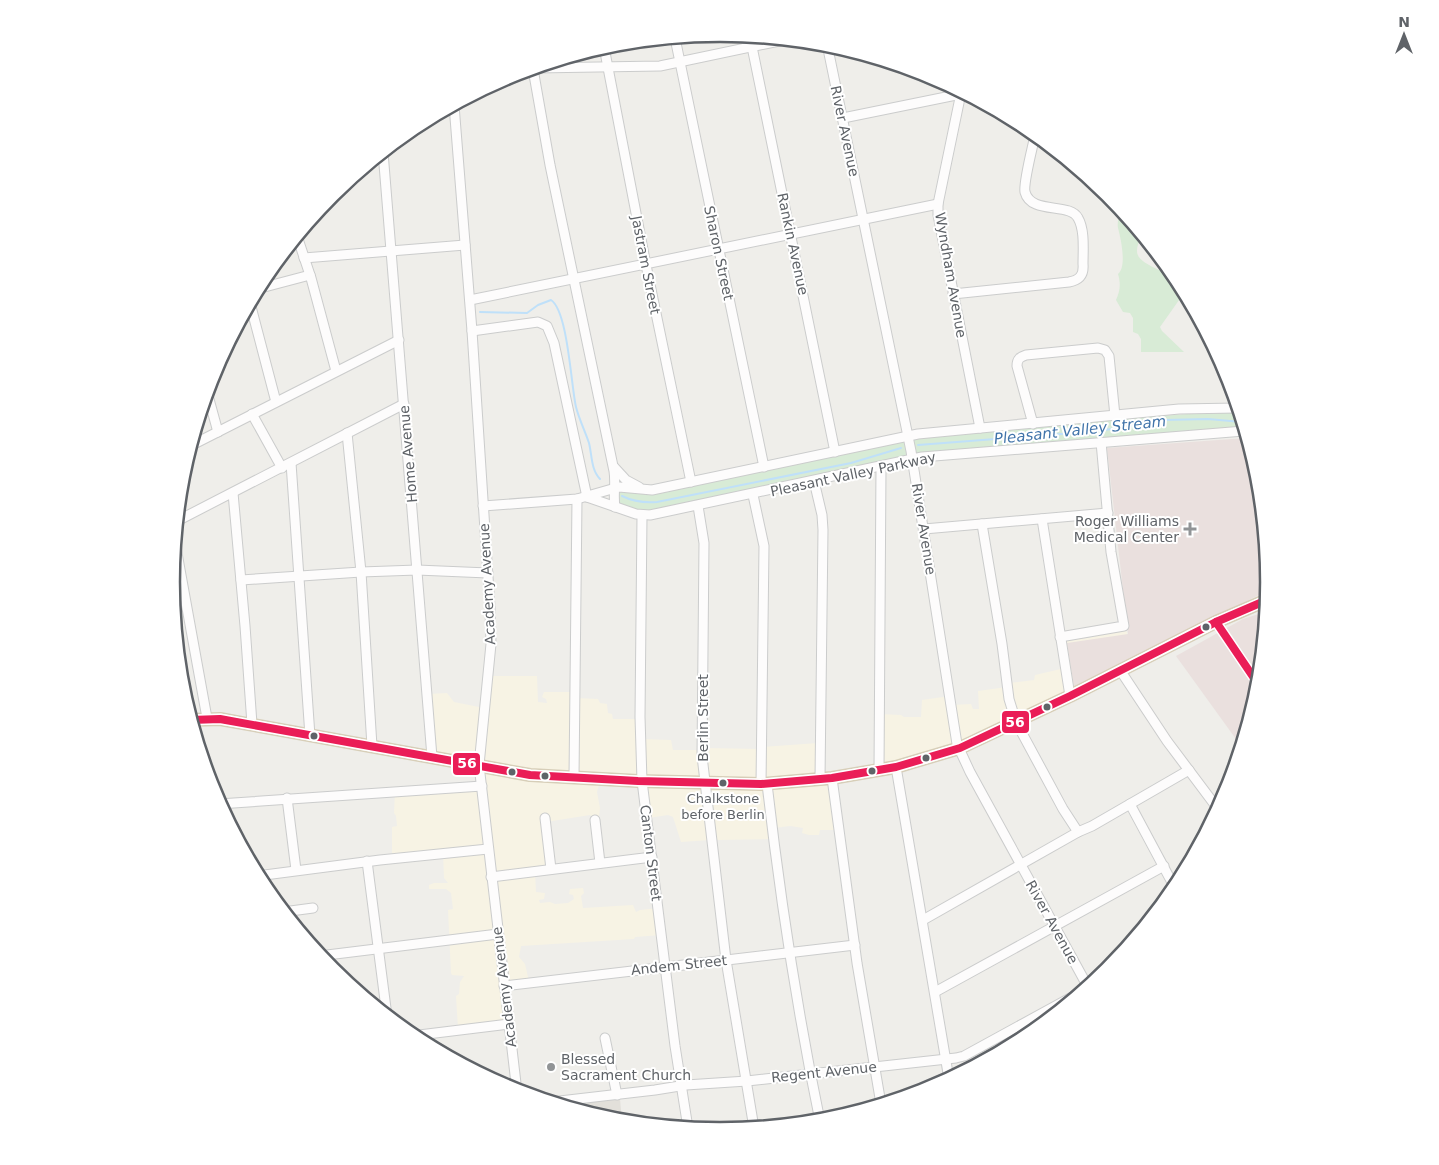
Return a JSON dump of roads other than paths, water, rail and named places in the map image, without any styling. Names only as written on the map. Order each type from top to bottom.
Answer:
[{"type":"main road","points":[[197,719],[220,719],[252,724],[530,775],[764,784],[826,778],[896,767],[960,748],[1070,696],[1216,622],[1259,603]]},
{"type":"street","name":"Rankin Avenue","points":[[751,44],[835,452]]},
{"type":"street","name":"Sharon Street","points":[[676,45],[764,467]]},
{"type":"street","points":[[556,68],[660,66],[763,45]]},
{"type":"street","name":"River Avenue","points":[[829,54],[912,459],[957,744],[970,772],[1084,980]]},
{"type":"street","name":"Jastram Street","points":[[606,55],[646,265],[692,482]]},
{"type":"street","points":[[535,75],[550,165],[613,465],[615,507]]},
{"type":"street","points":[[843,118],[951,95]]},
{"type":"street","name":"Wyndham Avenue","points":[[960,99],[938,204],[939,228],[980,428]]},
{"type":"street","name":"Academy Avenue","points":[[455,112],[470,300],[491,644],[479,765],[516,1082]]},
{"type":"street","points":[[953,294],[1069,282],[1080,277],[1083,260],[1078,217],[1070,212],[1045,207],[1030,201],[1025,193],[1034,144]]},
{"type":"street","name":"Home Avenue","points":[[384,160],[432,757]]},
{"type":"street","points":[[470,300],[938,204]]},
{"type":"street","points":[[299,244],[310,275],[336,371]]},
{"type":"street","points":[[304,258],[465,245]]},
{"type":"street","points":[[268,286],[310,275]]},
{"type":"street","points":[[252,312],[276,402]]},
{"type":"street","points":[[472,331],[538,322],[547,326],[554,343],[582,498],[574,777]]},
{"type":"street","points":[[198,442],[399,340]]},
{"type":"street","points":[[1033,424],[1017,361],[1020,357],[1035,354],[1098,348],[1105,350],[1109,356],[1114,416]]},
{"type":"street","points":[[210,404],[218,432]]},
{"type":"street","points":[[184,517],[404,404]]},
{"type":"street","name":"Pleasant Valley Parkway","points":[[582,498],[592,493],[615,487],[646,490],[692,482],[907,436],[1179,409],[1231,408]]},
{"type":"street","points":[[252,414],[282,468]]},
{"type":"street","name":"Pleasant Valley Parkway","points":[[582,498],[642,516],[752,495],[912,459],[1238,431]]},
{"type":"street","points":[[347,433],[360,572],[372,746]]},
{"type":"street","points":[[1060,637],[1124,626],[1112,552],[1101,442]]},
{"type":"street","points":[[291,463],[310,736]]},
{"type":"street","points":[[613,465],[626,480],[646,490]]},
{"type":"street","points":[[879,770],[881,467]]},
{"type":"street","points":[[814,481],[822,515],[823,530],[826,778],[880,1098]]},
{"type":"street","points":[[233,493],[252,724]]},
{"type":"street","points":[[752,495],[764,546],[764,784],[789,953],[818,1113]]},
{"type":"street","points":[[483,506],[582,498]]},
{"type":"street","name":"Berlin Street","points":[[698,506],[704,543],[702,756],[704,782],[726,960],[753,1121]]},
{"type":"street","points":[[924,529],[1108,513]]},
{"type":"street","name":"Canton Street","points":[[642,516],[640,717],[642,780],[687,1121]]},
{"type":"street","points":[[1042,519],[1070,696]]},
{"type":"street","points":[[982,524],[1009,699],[1016,722],[1063,809],[1078,832]]},
{"type":"street","points":[[241,580],[417,570],[488,573]]},
{"type":"street","points":[[180,571],[207,718]]},
{"type":"street","points":[[1120,670],[1167,741],[1212,802]]},
{"type":"street","points":[[896,767],[948,1071]]},
{"type":"street","points":[[923,920],[1189,770]]},
{"type":"street","points":[[227,803],[482,786]]},
{"type":"street","points":[[287,798],[296,870]]},
{"type":"street","points":[[1130,804],[1171,879]]},
{"type":"street","points":[[545,818],[551,869]]},
{"type":"street","points":[[595,820],[600,863]]},
{"type":"street","points":[[266,875],[367,861],[488,849]]},
{"type":"street","points":[[491,877],[652,857]]},
{"type":"street","points":[[367,861],[386,1007]]},
{"type":"street","points":[[935,992],[1164,866]]},
{"type":"street","points":[[291,911],[313,908]]},
{"type":"street","points":[[329,955],[498,934]]},
{"type":"street","name":"Andem Street","points":[[504,986],[855,945]]},
{"type":"street","name":"Regent Avenue","points":[[567,1100],[964,1056],[1051,1008]]},
{"type":"street","points":[[424,1034],[508,1024]]},
{"type":"street","points":[[1021,1025],[1023,1029]]},
{"type":"street","points":[[605,1038],[617,1095]]},
{"type":"waterway","name":"Pleasant Valley Stream","points":[[480,312],[527,313],[538,305],[551,300],[557,307],[565,333],[576,407],[589,443],[593,467],[600,479]]},
{"type":"waterway","name":"Pleasant Valley Stream","points":[[918,445],[1099,431],[1164,420],[1208,419],[1235,421]]},
{"type":"waterway","name":"Pleasant Valley Stream","points":[[622,496],[639,502],[657,502],[851,463],[901,448]]},
{"type":"place","name":"Roger Williams Medical Center","points":[[1190,529]]},
{"type":"place","name":"Chalkstone before Berlin","points":[[723,783]]},
{"type":"place","name":"Blessed Sacrament Church","points":[[551,1067]]}]
